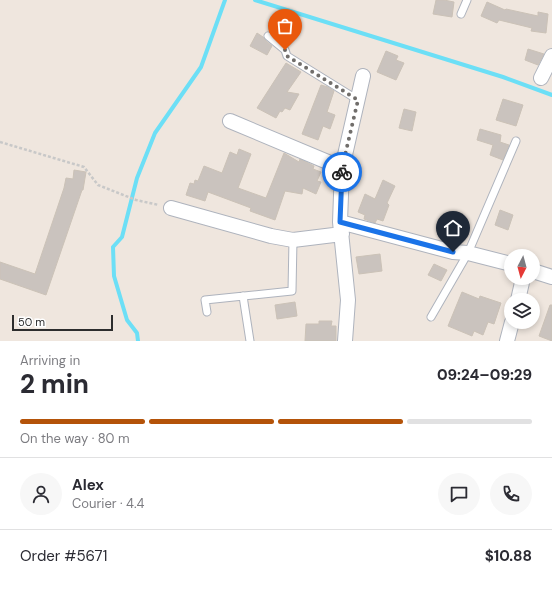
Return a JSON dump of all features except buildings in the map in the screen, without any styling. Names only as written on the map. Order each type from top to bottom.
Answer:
[{"type":"street","points":[[541,78],[552,56]]},
{"type":"street","points":[[345,341],[348,300],[341,228],[342,168],[363,76]]},
{"type":"street","points":[[230,121],[342,168]]},
{"type":"street","points":[[170,208],[271,236],[293,240],[341,228],[453,252],[468,253],[504,262]]},
{"type":"street","points":[[540,273],[552,277]]},
{"type":"street","points":[[507,341],[510,329]]},
{"type":"lane","points":[[461,14],[467,0]]},
{"type":"lane","points":[[268,36],[285,50],[287,56],[358,100]]},
{"type":"lane","points":[[431,317],[468,253],[516,141]]},
{"type":"lane","points":[[207,312],[205,300],[292,291],[293,240]]},
{"type":"lane","points":[[243,296],[250,341]]},
{"type":"path","points":[[0,142],[84,167],[98,186],[136,200],[170,208]]},
{"type":"waterway","points":[[138,341],[137,333],[127,320],[114,276],[113,247],[122,237],[137,178],[155,133],[201,67],[225,0]]},
{"type":"waterway","points":[[255,0],[503,77],[552,95]]},
{"type":"way so far","points":[[285,50],[287,56],[358,100],[342,172]]},
{"type":"route","points":[[342,172],[340,222],[453,252]]}]
